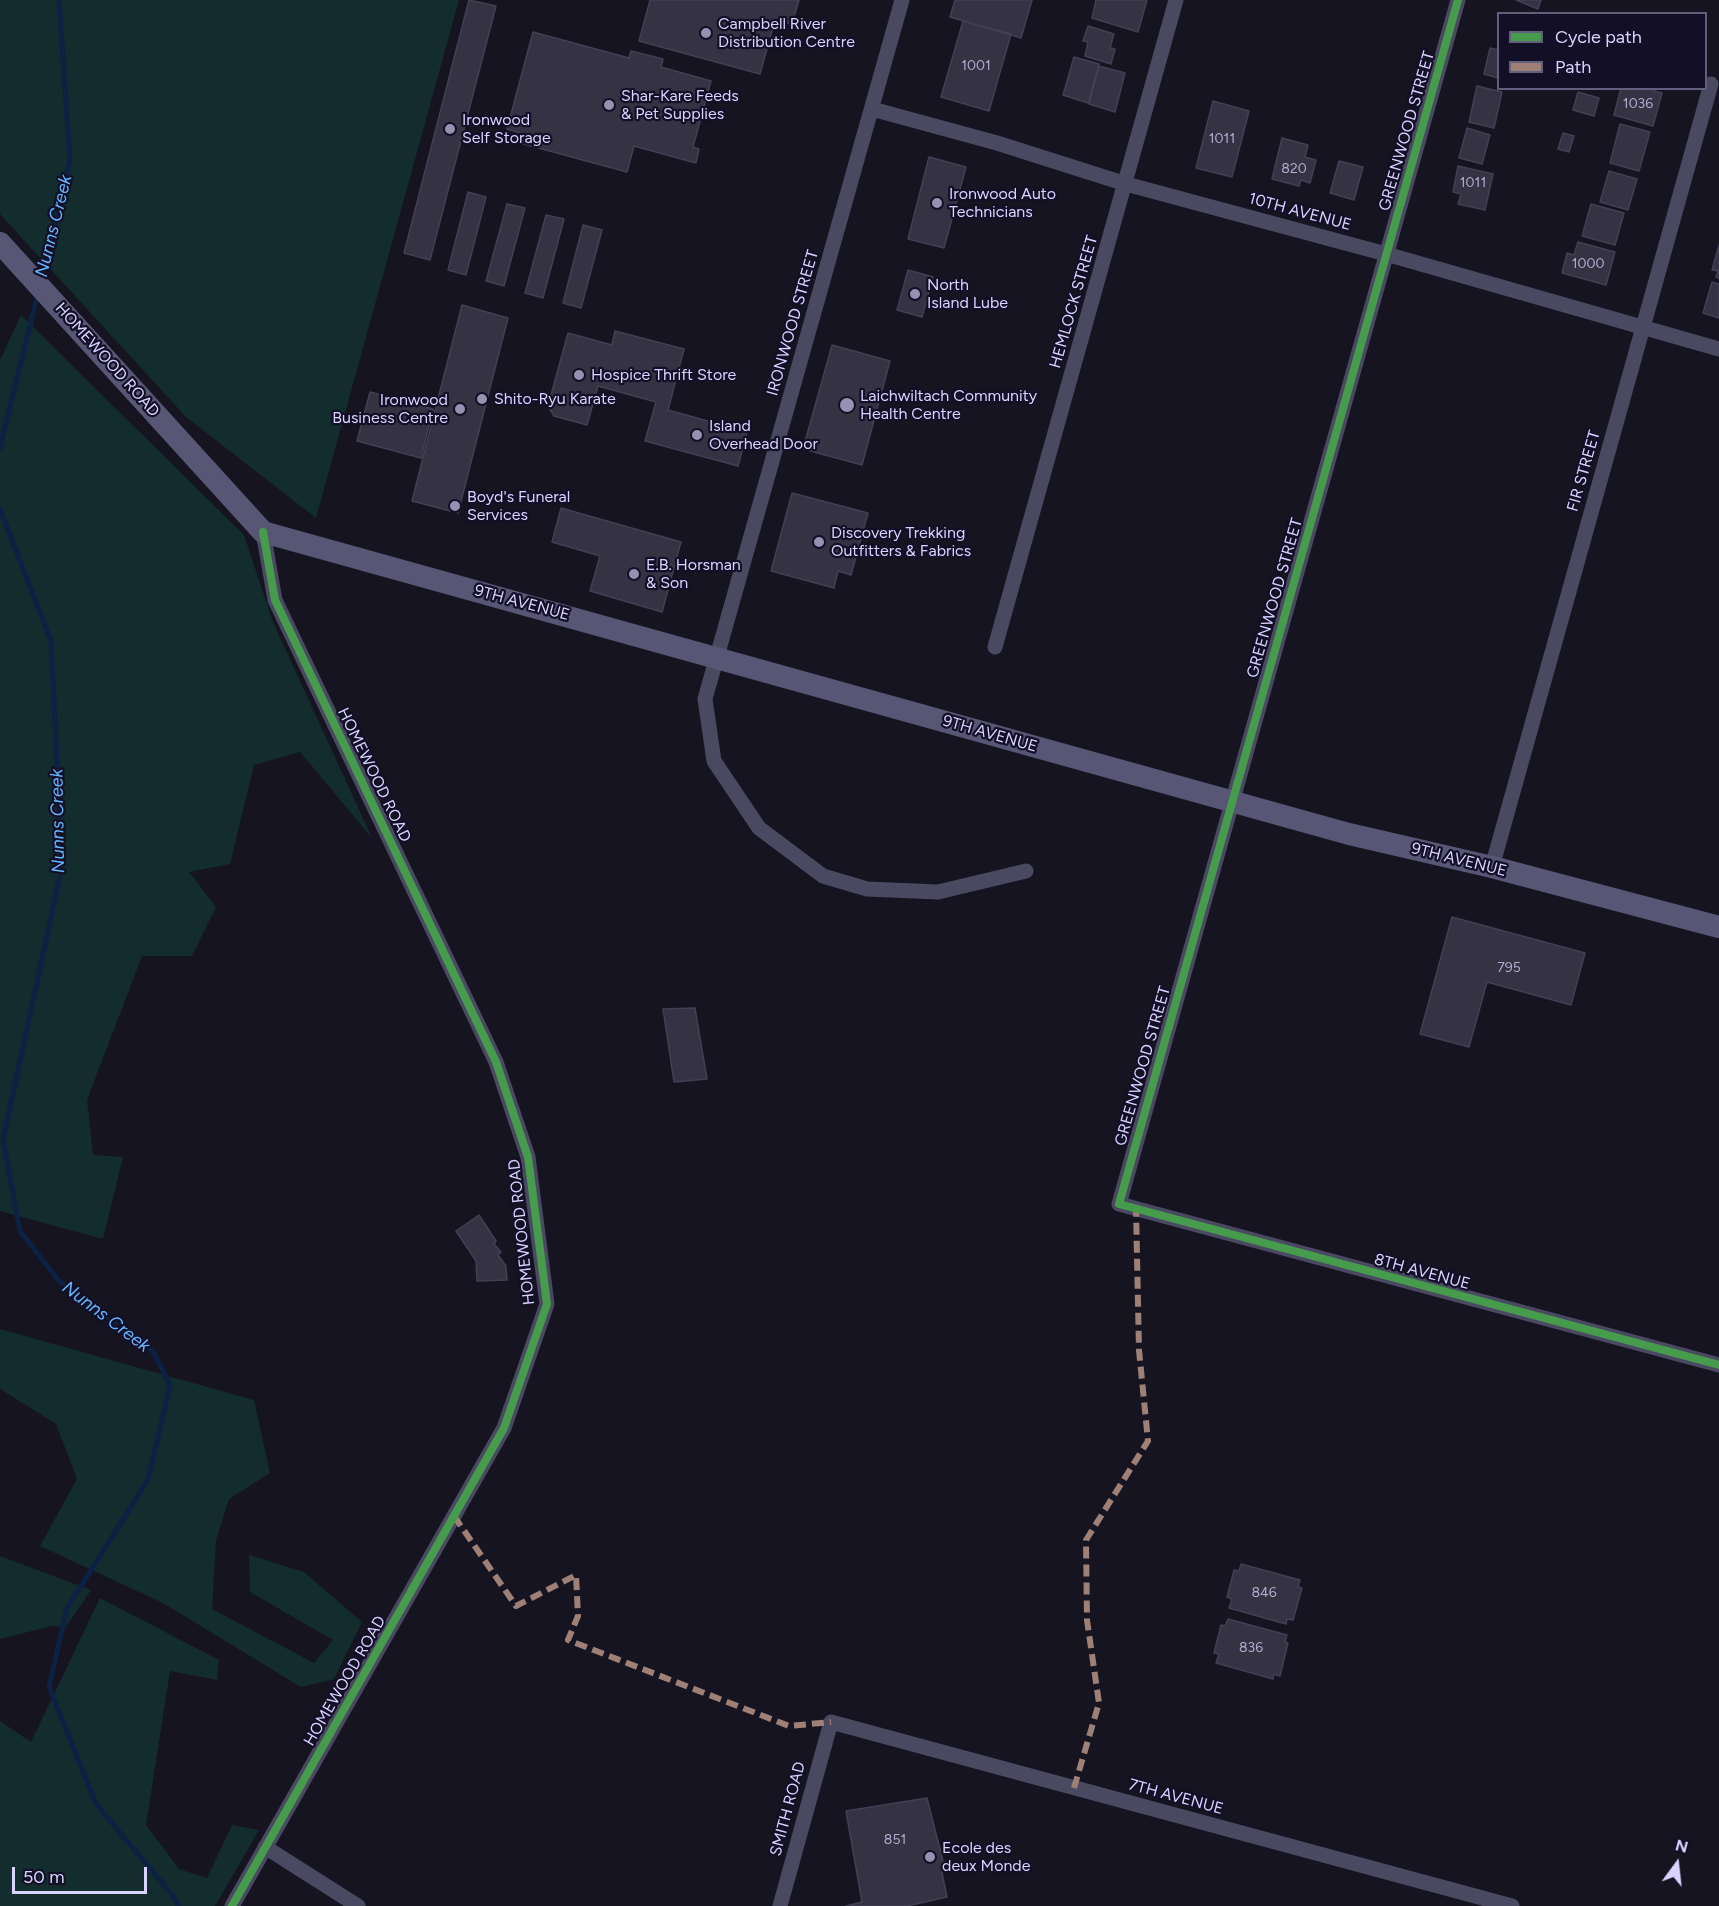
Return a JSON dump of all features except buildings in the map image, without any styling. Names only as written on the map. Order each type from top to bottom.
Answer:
[{"type":"main road","name":"HOMEWOOD ROAD","points":[[0,243],[263,532]]},
{"type":"main road","name":"9TH AVENUE","points":[[263,532],[718,656],[1349,834],[1492,867],[1719,927]]},
{"type":"street","name":"IRONWOOD STREET","points":[[903,0],[705,699],[714,761],[759,828],[823,876],[867,889],[938,892],[1026,871]]},
{"type":"street","name":"HEMLOCK STREET","points":[[995,647],[1176,0]]},
{"type":"street","name":"GREENWOOD STREET","points":[[1119,1204],[1458,0]]},
{"type":"street","name":"FIR STREET","points":[[1492,867],[1711,84]]},
{"type":"street","name":"10TH AVENUE","points":[[872,109],[997,143],[1126,184],[1386,254],[1719,349]]},
{"type":"street","name":"HOMEWOOD ROAD","points":[[232,1906],[504,1428],[547,1304],[528,1156],[496,1062],[275,600],[263,532]]},
{"type":"street","name":"8TH AVENUE","points":[[1119,1204],[1719,1365]]},
{"type":"street","name":"SMITH ROAD","points":[[780,1906],[831,1722]]},
{"type":"street","name":"7TH AVENUE","points":[[831,1722],[1512,1906]]},
{"type":"street","points":[[265,1847],[358,1906]]},
{"type":"green space","points":[[0,0],[459,0],[316,518],[186,417],[0,214]]},
{"type":"green space","points":[[21,315],[244,535],[273,622],[372,838],[300,752],[254,765],[230,864],[189,872],[216,907],[192,956],[142,956],[87,1100],[93,1155],[123,1157],[103,1239],[0,1211],[0,360]]},
{"type":"green space","points":[[0,1329],[254,1400],[270,1473],[229,1499],[216,1540],[212,1609],[314,1663],[333,1640],[250,1592],[249,1555],[304,1572],[362,1622],[334,1679],[301,1687],[163,1603],[40,1546],[77,1479],[56,1424],[0,1389]]},
{"type":"green space","points":[[0,1556],[91,1590],[66,1627],[52,1626],[0,1639]]},
{"type":"green space","points":[[100,1598],[219,1660],[217,1680],[170,1671],[146,1825],[179,1869],[207,1878],[232,1825],[259,1830],[215,1906],[0,1906],[0,1721],[31,1742]]},
{"type":"waterway","name":"Nunns Creek","points":[[42,278],[70,160],[59,0]]},
{"type":"waterway","name":"Nunns Creek","points":[[0,448],[38,293]]},
{"type":"waterway","name":"Nunns Creek","points":[[0,509],[51,641],[62,866],[3,1140],[20,1231],[59,1281],[153,1351],[170,1385],[148,1480],[67,1608],[49,1687],[96,1804],[174,1897],[178,1906]]},
{"type":"marked path","points":[[1074,1788],[1099,1703],[1087,1620],[1086,1540],[1148,1441],[1139,1350],[1136,1209]]},
{"type":"marked path","points":[[454,1516],[516,1606],[576,1575],[578,1616],[568,1640],[789,1726],[831,1722]]},
{"type":"cycle path","points":[[1458,0],[1119,1204],[1719,1365]]},
{"type":"cycle path","points":[[232,1906],[504,1428],[547,1304],[528,1157],[496,1062],[275,600],[263,532]]},
{"type":"place","name":"Campbell River Distribution Centre","points":[[706,33]]},
{"type":"place","name":"Shar-Kare Feeds & Pet Supplies","points":[[609,105]]},
{"type":"place","name":"Ironwood Self Storage","points":[[450,129]]},
{"type":"place","name":"Ironwood Auto Technicians","points":[[937,203]]},
{"type":"place","name":"North Island Lube","points":[[915,294]]},
{"type":"place","name":"Hospice Thrift Store","points":[[579,375]]},
{"type":"place","name":"Shito-Ryu Karate","points":[[482,399]]},
{"type":"place","name":"Laichwiltach Community Health Centre","points":[[847,405]]},
{"type":"place","name":"Ironwood Business Centre","points":[[460,409]]},
{"type":"place","name":"Island Overhead Door","points":[[697,435]]},
{"type":"place","name":"Boyd's Funeral Services","points":[[455,506]]},
{"type":"place","name":"Discovery Trekking Outfitters & Fabrics","points":[[819,542]]},
{"type":"place","name":"E.B. Horsman & Son","points":[[634,574]]},
{"type":"place","name":"Ecole des deux Monde","points":[[930,1857]]}]
